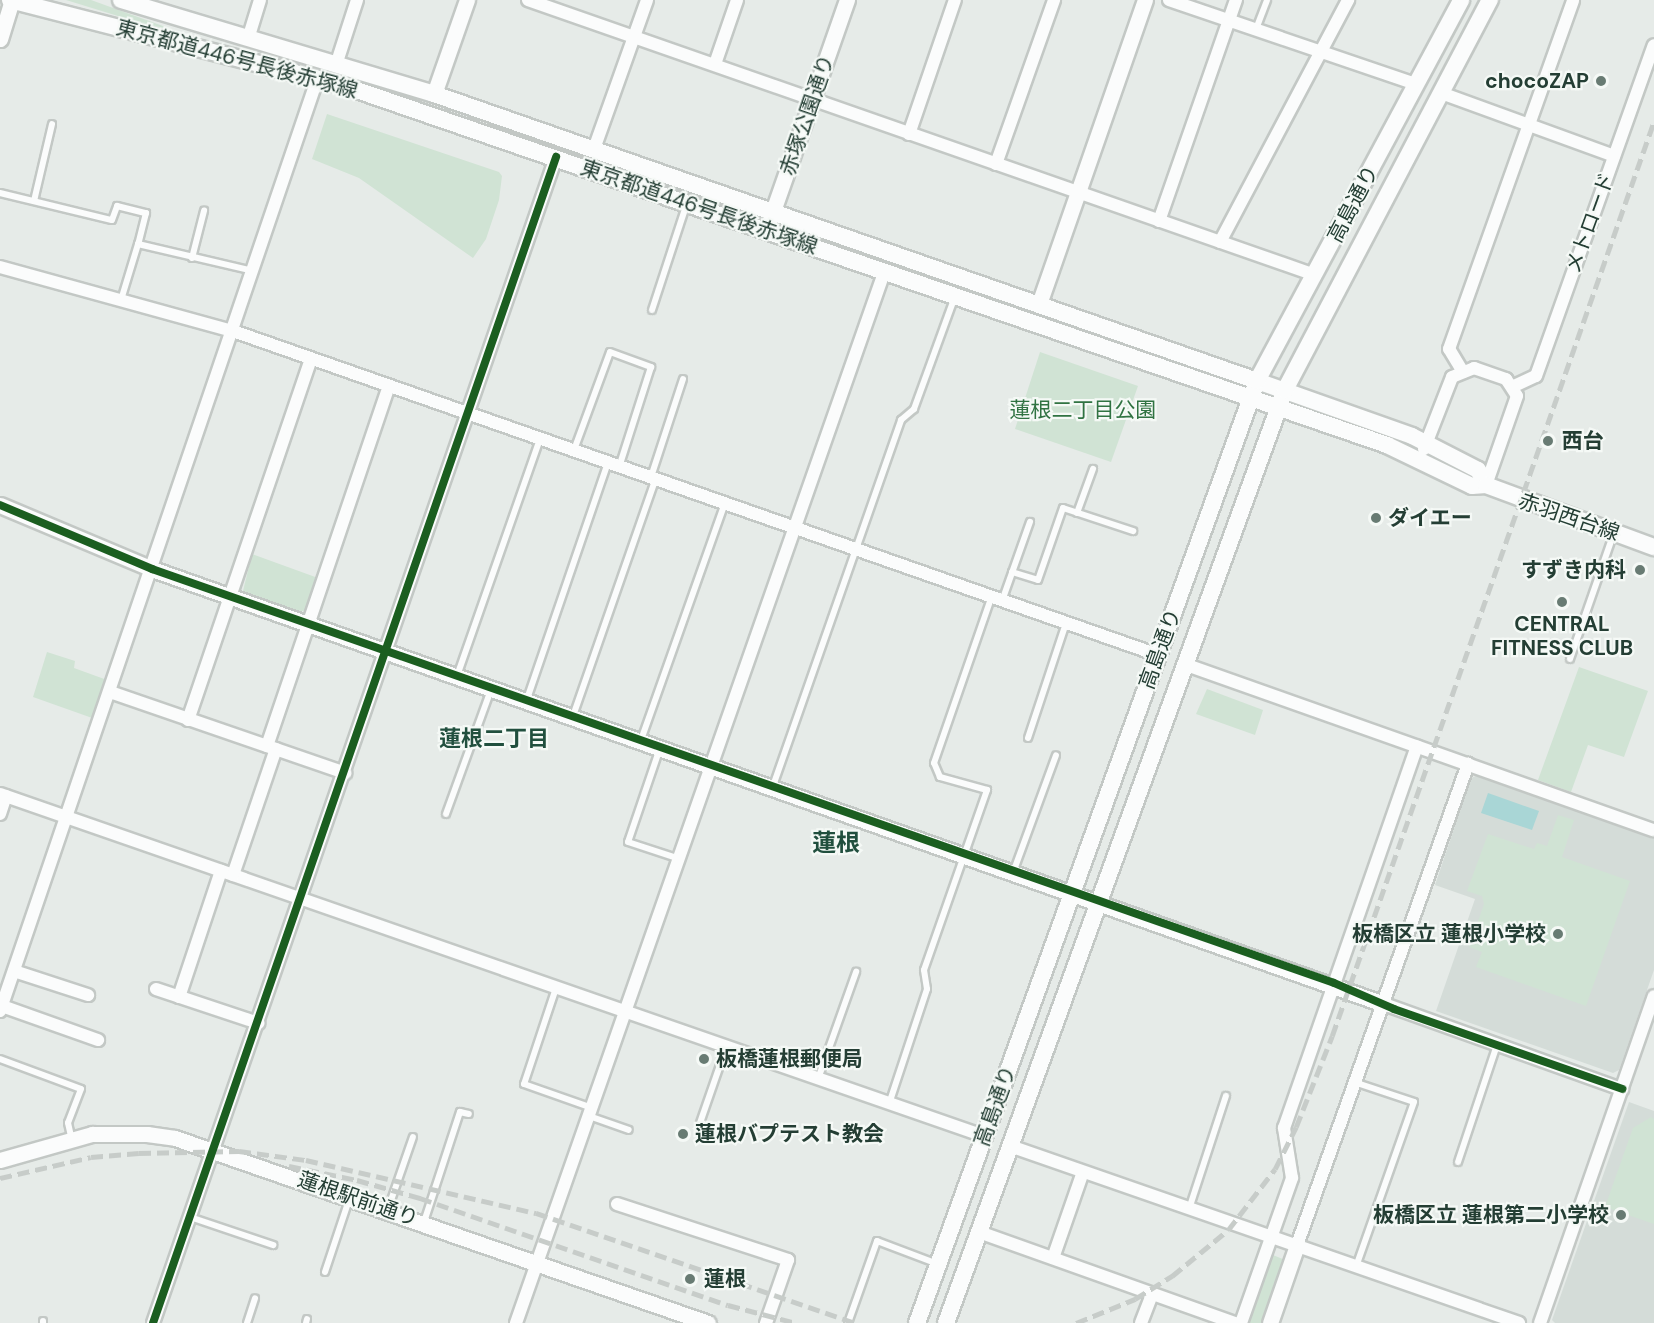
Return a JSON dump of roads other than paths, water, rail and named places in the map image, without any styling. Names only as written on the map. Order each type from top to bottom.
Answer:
[{"type":"main road","name":"東京都道446号長後赤塚線","points":[[11,0],[318,77],[556,157],[1278,410],[1387,445],[1420,462]]},
{"type":"main road","name":"東京都道446号長後赤塚線","points":[[122,0],[195,25],[337,62],[434,94],[1285,390],[1425,443],[1478,470],[1486,485]]},
{"type":"main road","points":[[163,0],[195,25]]},
{"type":"main road","name":"高島通り","points":[[917,1323],[1257,381],[1461,0]]},
{"type":"main road","name":"高島通り","points":[[946,1323],[1285,390],[1490,0]]},
{"type":"main road","name":"赤羽西台線","points":[[1420,462],[1472,486],[1486,485],[1654,547]]},
{"type":"street","points":[[0,39],[11,0]]},
{"type":"street","points":[[248,39],[260,0]]},
{"type":"street","points":[[337,62],[357,0]]},
{"type":"street","points":[[434,94],[467,0]]},
{"type":"street","points":[[528,0],[557,5],[635,36],[909,134],[1315,275]]},
{"type":"street","points":[[594,149],[647,0]]},
{"type":"street","points":[[715,64],[737,0]]},
{"type":"street","name":"赤塚公園通り","points":[[766,231],[847,0]]},
{"type":"street","points":[[909,134],[955,0]]},
{"type":"street","points":[[996,164],[1054,0]]},
{"type":"street","points":[[1039,304],[1145,0]]},
{"type":"street","points":[[1169,0],[1416,84]]},
{"type":"street","points":[[1159,221],[1236,0]]},
{"type":"street","points":[[1220,242],[1348,0]]},
{"type":"street","points":[[1463,372],[1449,349],[1573,0]]},
{"type":"street","name":"メトロード","points":[[1512,387],[1536,376],[1654,45]]},
{"type":"street","points":[[98,1040],[1,1009],[254,271],[318,77]]},
{"type":"street","points":[[1441,93],[1614,156]]},
{"type":"street","points":[[153,1323],[345,773],[556,157]]},
{"type":"street","points":[[0,267],[233,330],[1158,655]]},
{"type":"street","points":[[516,1323],[884,273]]},
{"type":"street","points":[[188,720],[311,359]]},
{"type":"street","points":[[1420,462],[1425,443],[1452,377],[1474,368],[1506,379],[1516,396],[1486,485]]},
{"type":"street","points":[[179,996],[272,748],[306,624],[389,386]]},
{"type":"street","points":[[0,505],[152,569],[1334,983],[1384,1004],[1622,1089]]},
{"type":"street","points":[[1184,664],[1654,830]]},
{"type":"street","points":[[110,692],[345,773]]},
{"type":"street","points":[[1241,1323],[1292,1178],[1284,1128],[1417,747]]},
{"type":"street","points":[[1270,1323],[1468,764]]},
{"type":"street","points":[[0,814],[3,795],[984,1136]]},
{"type":"street","points":[[14,971],[88,995]]},
{"type":"street","points":[[156,989],[258,1023]]},
{"type":"street","points":[[1540,1323],[1622,1089],[1648,1031],[1654,996]]},
{"type":"street","name":"蓮根駅前通り","points":[[0,1160],[92,1134],[147,1134],[213,1149],[537,1262],[692,1320],[708,1323]]},
{"type":"street","points":[[1010,1146],[1296,1248],[1519,1323]]},
{"type":"street","points":[[1053,1258],[1083,1172]]},
{"type":"street","points":[[617,1204],[788,1260],[766,1323]]},
{"type":"street","points":[[979,1232],[1235,1323]]},
{"type":"street","points":[[1141,1323],[1152,1294]]},
{"type":"lane","points":[[1256,30],[1267,0]]},
{"type":"lane","points":[[34,201],[52,124]]},
{"type":"lane","points":[[0,193],[112,220],[117,206],[146,213],[121,300]]},
{"type":"lane","points":[[652,310],[688,203]]},
{"type":"lane","points":[[192,258],[204,211]]},
{"type":"lane","points":[[138,244],[254,271]]},
{"type":"lane","points":[[773,786],[901,420],[914,409],[954,298]]},
{"type":"lane","points":[[526,700],[651,367],[610,352],[574,450]]},
{"type":"lane","points":[[573,716],[653,478],[683,379]]},
{"type":"lane","points":[[457,676],[540,439]]},
{"type":"lane","points":[[1077,513],[1093,469]]},
{"type":"lane","points":[[641,740],[725,502]]},
{"type":"lane","points":[[1012,572],[1038,580],[1063,508],[1133,531]]},
{"type":"lane","points":[[889,1104],[927,989],[924,970],[987,790],[940,777],[934,763],[1030,522]]},
{"type":"lane","points":[[1570,659],[1614,533]]},
{"type":"lane","points":[[1028,738],[1066,623]]},
{"type":"lane","points":[[446,814],[491,688]]},
{"type":"lane","points":[[660,747],[628,842],[680,859]]},
{"type":"lane","points":[[1014,870],[1056,755]]},
{"type":"lane","points":[[818,1080],[856,972]]},
{"type":"lane","points":[[556,988],[524,1084],[629,1130]]},
{"type":"lane","points":[[1458,1162],[1497,1045]]},
{"type":"lane","points":[[700,1123],[726,1048]]},
{"type":"lane","points":[[0,1059],[81,1089],[68,1123],[72,1140]]},
{"type":"lane","points":[[1354,1082],[1414,1102],[1356,1267]]},
{"type":"lane","points":[[1189,1209],[1226,1096]]},
{"type":"lane","points":[[424,1222],[460,1112],[469,1114]]},
{"type":"lane","points":[[388,1209],[413,1137]]},
{"type":"lane","points":[[325,1272],[350,1197]]},
{"type":"lane","points":[[190,1217],[273,1245]]},
{"type":"lane","points":[[848,1323],[877,1241],[938,1264]]},
{"type":"lane","points":[[246,1323],[255,1298]]},
{"type":"water","points":[[1488,793],[1539,811],[1532,830],[1481,813]]},
{"type":"railway","points":[[1076,1323],[1135,1299],[1172,1276],[1228,1230],[1275,1169],[1296,1127],[1332,1036],[1654,121]]},
{"type":"railway","points":[[0,1178],[91,1157],[139,1153],[239,1151],[306,1160],[536,1213],[856,1323]]},
{"type":"railway","points":[[289,1166],[357,1180],[420,1198],[728,1305],[796,1323]]},
{"type":"place","name":"chocoZAP","points":[[1601,81]]},
{"type":"place","name":"西台","points":[[1548,441]]},
{"type":"place","name":"ダイエー","points":[[1376,518]]},
{"type":"place","name":"すずき内科","points":[[1640,570]]},
{"type":"place","name":"CENTRAL FITNESS CLUB","points":[[1562,602]]},
{"type":"place","name":"板橋区立 蓮根小学校","points":[[1558,934]]},
{"type":"place","name":"板橋蓮根郵便局","points":[[704,1059]]},
{"type":"place","name":"蓮根バプテスト教会","points":[[683,1134]]},
{"type":"place","name":"板橋区立 蓮根第二小学校","points":[[1621,1215]]},
{"type":"place","name":"蓮根","points":[[690,1279]]},
{"type":"district","name":"蓮根二丁目","points":[[494,739]]},
{"type":"district","name":"蓮根","points":[[836,843]]},
{"type":"park label","name":"蓮根二丁目公園","points":[[1083,410]]}]
